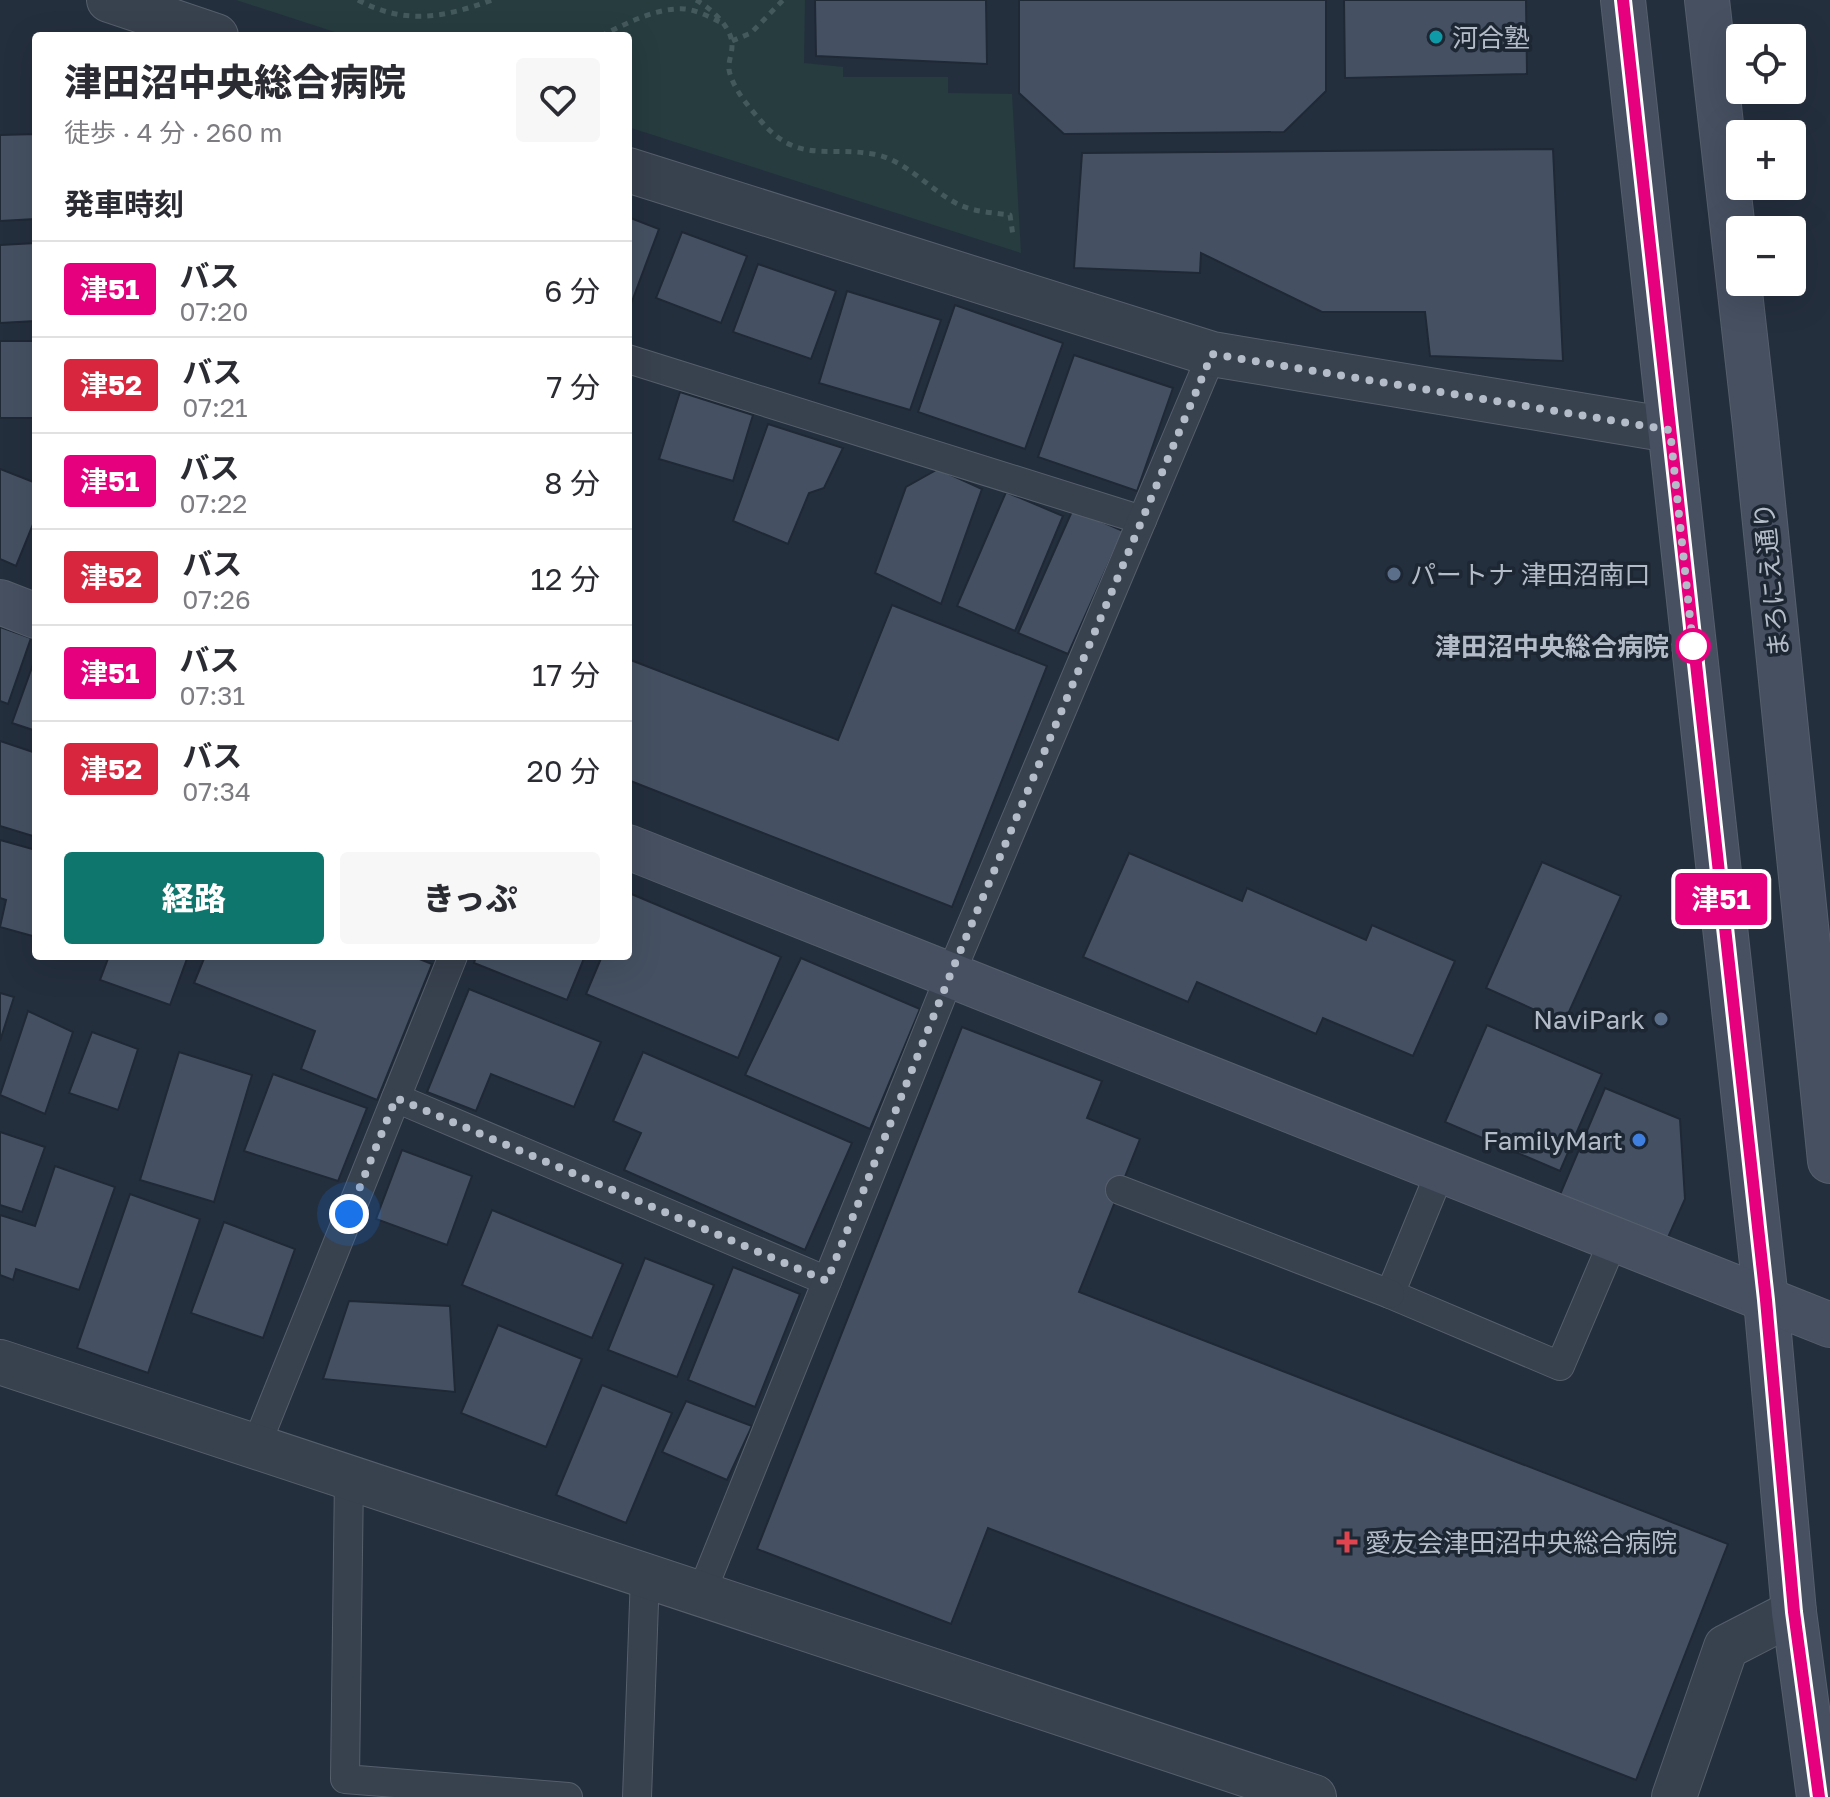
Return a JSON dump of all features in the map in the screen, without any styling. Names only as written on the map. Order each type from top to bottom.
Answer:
[{"type":"street","points":[[109,0],[204,32]]},
{"type":"street","points":[[1623,0],[1766,1300],[1794,1612],[1819,1797]]},
{"type":"street","name":"まろにえ通り","points":[[1707,0],[1755,425],[1830,1161]]},
{"type":"street","points":[[632,171],[1212,354],[1670,430]]},
{"type":"street","points":[[0,602],[32,614]]},
{"type":"street","points":[[632,849],[1830,1325]]},
{"type":"street","points":[[0,1362],[645,1575],[1283,1793]]},
{"type":"street","points":[[1674,1797],[1726,1647],[1794,1612]]},
{"type":"lane","points":[[701,1594],[951,973],[1212,354]]},
{"type":"lane","points":[[632,360],[1142,520]]},
{"type":"lane","points":[[256,1446],[451,960]]},
{"type":"lane","points":[[396,1098],[827,1281]]},
{"type":"lane","points":[[1390,1294],[1441,1170]]},
{"type":"lane","points":[[1120,1190],[1390,1294],[1560,1366],[1614,1239]]},
{"type":"lane","points":[[349,1477],[345,1779],[568,1797]]},
{"type":"lane","points":[[637,1797],[645,1575]]},
{"type":"path","points":[[358,0],[404,18],[433,16],[492,0]]},
{"type":"path","points":[[696,0],[707,5],[722,22],[732,41],[728,66],[734,84],[764,125],[783,142],[806,151],[873,154],[895,161],[963,207],[1010,215],[1013,239]]},
{"type":"path","points":[[732,41],[751,33],[783,0]]},
{"type":"path","points":[[610,32],[647,16],[686,9],[722,22]]},
{"type":"green space","points":[[236,0],[805,0],[804,63],[843,67],[843,77],[948,77],[948,93],[1012,94],[1021,253],[632,128],[632,32],[335,32]]},
{"type":"building","points":[[815,0],[986,0],[987,64],[816,56]]},
{"type":"building","points":[[1019,0],[1326,0],[1326,91],[1284,132],[1064,134],[1019,93]]},
{"type":"building","name":"河合塾","points":[[1344,0],[1526,0],[1527,74],[1345,78]]},
{"type":"building","points":[[32,134],[32,219],[0,221],[0,135]]},
{"type":"building","points":[[1553,149],[1563,361],[1430,356],[1425,312],[1322,312],[1201,253],[1200,273],[1074,268],[1082,153]]},
{"type":"building","points":[[632,219],[659,229],[632,301]]},
{"type":"building","points":[[682,232],[747,256],[721,323],[656,298]]},
{"type":"building","points":[[32,243],[32,321],[0,323],[0,245]]},
{"type":"building","points":[[758,264],[836,291],[811,359],[733,332]]},
{"type":"building","points":[[847,291],[941,320],[910,410],[819,383]]},
{"type":"building","points":[[955,305],[1063,343],[1025,449],[918,412]]},
{"type":"building","points":[[0,341],[32,341],[32,418],[0,418]]},
{"type":"building","points":[[1074,355],[1173,388],[1137,491],[1038,457]]},
{"type":"building","points":[[680,392],[753,415],[733,481],[659,459]]},
{"type":"building","points":[[768,424],[843,448],[824,488],[809,493],[788,544],[733,521]]},
{"type":"building","points":[[0,469],[32,481],[32,527],[16,566],[0,559]]},
{"type":"building","points":[[938,469],[982,489],[941,604],[875,573],[906,487]]},
{"type":"building","points":[[1006,492],[1063,516],[1015,631],[957,606]]},
{"type":"building","points":[[1073,509],[1123,531],[1068,654],[1018,633]]},
{"type":"building","points":[[892,605],[1047,666],[952,907],[632,782],[632,661],[838,740]]},
{"type":"building","points":[[0,627],[31,638],[8,704],[0,701]]},
{"type":"building","points":[[32,667],[32,730],[12,723]]},
{"type":"building","points":[[0,741],[32,752],[32,836],[0,826]]},
{"type":"building","points":[[0,840],[32,849],[32,936],[0,927],[6,900],[0,898]]},
{"type":"building","points":[[1129,853],[1242,901],[1247,888],[1366,940],[1372,925],[1455,961],[1413,1056],[1323,1018],[1316,1034],[1197,982],[1188,1002],[1083,957]]},
{"type":"building","points":[[1542,862],[1621,896],[1564,1023],[1486,988]]},
{"type":"building","points":[[632,894],[781,957],[738,1058],[586,994],[600,960],[632,960]]},
{"type":"building","points":[[801,958],[920,1009],[870,1129],[745,1075]]},
{"type":"building","points":[[108,960],[187,960],[170,1005],[100,980]]},
{"type":"building","points":[[203,960],[422,960],[432,964],[377,1100],[301,1069],[315,1031],[194,983]]},
{"type":"building","points":[[475,960],[583,960],[567,1000],[474,963]]},
{"type":"building","points":[[469,989],[601,1042],[574,1107],[491,1074],[476,1111],[427,1092]]},
{"type":"building","points":[[0,993],[14,997],[0,1041]]},
{"type":"building","points":[[28,1011],[73,1032],[45,1114],[0,1095]]},
{"type":"building","points":[[1487,1025],[1602,1074],[1560,1171],[1445,1122]]},
{"type":"building","points":[[962,1027],[1102,1081],[1087,1118],[1140,1139],[1079,1292],[1728,1544],[1636,1780],[988,1528],[951,1624],[757,1549]]},
{"type":"building","points":[[92,1032],[138,1049],[118,1110],[69,1093]]},
{"type":"building","points":[[179,1052],[252,1075],[214,1202],[140,1180]]},
{"type":"building","points":[[643,1052],[852,1143],[805,1250],[624,1170],[641,1133],[613,1121]]},
{"type":"building","points":[[273,1074],[367,1108],[338,1181],[244,1151]]},
{"type":"building","points":[[1605,1088],[1680,1119],[1685,1199],[1666,1242],[1559,1197]]},
{"type":"building","points":[[0,1132],[45,1147],[22,1212],[0,1205]]},
{"type":"building","points":[[402,1150],[472,1176],[447,1245],[376,1219]]},
{"type":"building","points":[[55,1166],[115,1187],[79,1290],[16,1269],[13,1280],[0,1275],[0,1215],[35,1226]]},
{"type":"building","points":[[130,1194],[200,1219],[148,1373],[77,1348]]},
{"type":"building","points":[[492,1210],[623,1264],[592,1338],[462,1285]]},
{"type":"building","points":[[224,1222],[295,1249],[263,1338],[191,1313]]},
{"type":"building","points":[[645,1258],[714,1285],[677,1377],[608,1350]]},
{"type":"building","points":[[733,1267],[800,1294],[755,1407],[688,1380]]},
{"type":"building","points":[[349,1301],[450,1306],[455,1392],[323,1379]]},
{"type":"building","points":[[498,1325],[582,1359],[546,1447],[461,1413]]},
{"type":"building","points":[[602,1385],[672,1413],[626,1523],[556,1495]]},
{"type":"building","points":[[686,1401],[752,1426],[727,1480],[662,1452]]},
{"type":"bus line","name":"津51","points":[[1623,0],[1766,1300],[1794,1612],[1819,1797]]},
{"type":"place","name":"河合塾","points":[[1436,37]]},
{"type":"place","name":"パートナ 津田沼南口","points":[[1394,574]]},
{"type":"place","name":"津田沼中央総合病院","points":[[1693,646]]},
{"type":"place","name":"NaviPark","points":[[1661,1019]]},
{"type":"place","name":"FamilyMart","points":[[1639,1140]]},
{"type":"place","name":"愛友会津田沼中央総合病院","points":[[1347,1542]]},
{"type":"route","points":[[349,1214],[396,1098],[827,1281],[951,973],[1212,354],[1670,430],[1693,646]]}]
